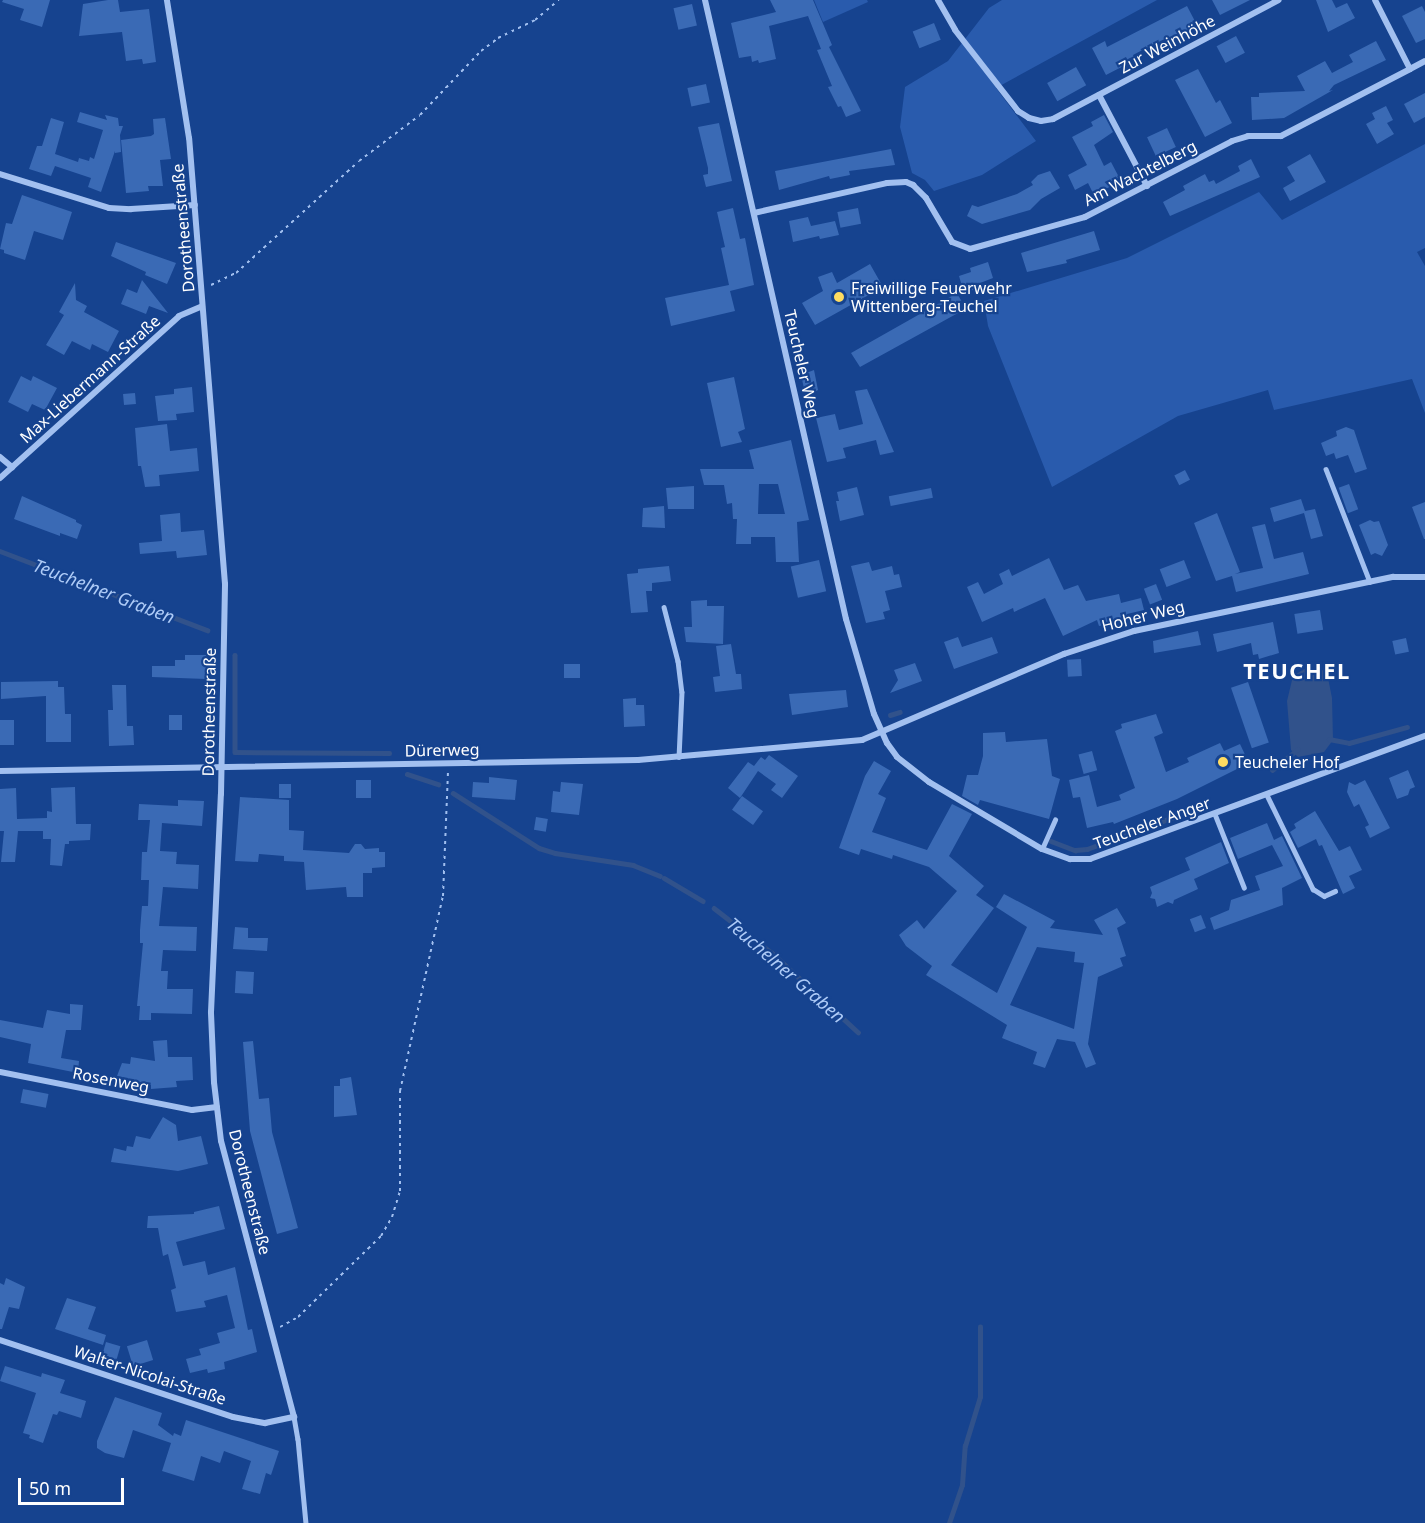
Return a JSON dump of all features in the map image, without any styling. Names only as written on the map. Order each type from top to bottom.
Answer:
[{"type":"street","name":"Dorotheenstraße","points":[[167,0],[184,102],[195,205],[223,552],[222,766],[211,1012],[216,1107],[224,1150],[294,1417]]},
{"type":"street","name":"Teucheler Weg","points":[[705,0],[846,619],[882,732]]},
{"type":"street","name":"Zur Weinhöhe","points":[[938,0],[956,30],[1018,111],[1029,118],[1041,121],[1053,119],[1279,0]]},
{"type":"street","points":[[1375,0],[1410,69]]},
{"type":"street","name":"Am Wachtelberg","points":[[754,213],[887,183],[906,182],[913,185],[926,198],[952,242],[964,248],[977,249],[1092,215],[1240,137],[1271,138],[1293,131],[1425,62]]},
{"type":"street","points":[[1099,95],[1147,186]]},
{"type":"street","points":[[0,174],[109,208],[195,205]]},
{"type":"street","name":"Max-Liebermann-Straße","points":[[0,478],[180,316],[191,309],[202,306]]},
{"type":"street","points":[[0,457],[12,467]]},
{"type":"street","name":"Hoher Weg","points":[[882,732],[1017,673],[1100,641],[1156,625],[1393,577],[1425,578]]},
{"type":"street","name":"Dürerweg","points":[[0,771],[606,761],[679,757],[861,740],[882,732]]},
{"type":"street","name":"Teucheler Anger","points":[[882,732],[897,757],[912,770],[1042,849],[1070,859],[1099,857],[1425,736]]},
{"type":"street","name":"Rosenweg","points":[[0,1072],[192,1110],[216,1107]]},
{"type":"street","name":"Walter-Nicolai-Straße","points":[[0,1340],[233,1417],[265,1423],[294,1417]]},
{"type":"lane","points":[[1326,469],[1370,582]]},
{"type":"lane","points":[[663,607],[674,640],[682,692],[679,757]]},
{"type":"lane","points":[[1267,795],[1313,889],[1324,896],[1335,891]]},
{"type":"lane","points":[[1215,814],[1244,886]]},
{"type":"lane","points":[[1042,849],[1055,820]]},
{"type":"lane","points":[[294,1417],[306,1523]]},
{"type":"path","points":[[201,287],[220,282],[237,273],[358,161],[420,115],[481,51],[498,38],[535,20],[560,0]]},
{"type":"path","points":[[271,1330],[286,1326],[298,1317],[381,1236],[392,1217],[400,1191],[400,1091],[443,896],[448,763]]},
{"type":"shaded area","points":[[814,0],[867,0],[868,2],[823,22]]},
{"type":"shaded area","points":[[1002,0],[1157,0],[996,88],[1036,141],[982,175],[934,191],[925,180],[912,173],[900,127],[905,87],[948,61],[989,8]]},
{"type":"shaded area","points":[[1425,144],[1425,248],[1417,252],[1425,266],[1425,413],[1412,379],[1274,410],[1268,390],[1178,416],[1052,487],[988,326],[984,301],[1127,258],[1259,192],[1282,220]]},
{"type":"shaded area","points":[[1319,668],[1327,673],[1332,698],[1333,740],[1324,752],[1298,757],[1291,750],[1287,701],[1293,676],[1304,669]]},
{"type":"building","points":[[3,0],[50,0],[42,27],[20,20],[24,9],[2,2]]},
{"type":"building","points":[[118,0],[120,12],[149,9],[156,62],[143,64],[142,59],[126,61],[122,32],[79,36],[83,4]]},
{"type":"building","points":[[770,0],[813,0],[832,45],[829,47],[861,111],[846,117],[841,106],[838,107],[828,87],[832,86],[817,50],[821,49],[808,16],[769,26],[776,59],[759,63],[758,60],[752,62],[751,56],[739,58],[731,23],[776,12]]},
{"type":"building","points":[[1212,0],[1250,0],[1220,15]]},
{"type":"building","points":[[1316,0],[1332,0],[1336,8],[1347,3],[1355,18],[1328,32]]},
{"type":"building","points":[[692,4],[697,25],[678,30],[673,8]]},
{"type":"building","points":[[1187,6],[1198,27],[1171,41],[1169,37],[1152,45],[1133,55],[1135,60],[1106,75],[1092,48],[1105,41],[1107,47]]},
{"type":"building","points":[[1422,6],[1425,12],[1425,39],[1416,43],[1402,16]]},
{"type":"building","points":[[934,23],[941,40],[919,48],[913,32]]},
{"type":"building","points":[[1236,36],[1245,53],[1225,63],[1217,46]]},
{"type":"building","points":[[1376,41],[1386,60],[1334,85],[1329,91],[1333,90],[1284,118],[1252,120],[1251,97],[1259,97],[1259,93],[1305,91],[1297,76],[1325,61],[1332,73],[1353,62],[1349,55]]},
{"type":"building","points":[[1076,67],[1086,85],[1057,101],[1047,83]]},
{"type":"building","points":[[1198,69],[1216,103],[1220,100],[1232,123],[1205,137],[1175,80]]},
{"type":"building","points":[[706,84],[710,103],[691,107],[687,88]]},
{"type":"building","points":[[1425,93],[1425,117],[1414,123],[1404,104]]},
{"type":"building","points":[[1386,106],[1393,120],[1387,123],[1394,134],[1377,144],[1366,124],[1375,119],[1372,113]]},
{"type":"building","points":[[80,112],[107,120],[105,115],[118,118],[119,126],[123,126],[120,135],[121,152],[115,153],[115,151],[101,192],[88,187],[91,178],[55,166],[51,176],[29,169],[37,146],[42,146],[51,118],[64,122],[55,154],[78,162],[79,158],[89,161],[90,157],[94,159],[103,130],[77,122]]},
{"type":"building","points":[[1104,115],[1113,132],[1094,145],[1104,166],[1111,162],[1121,181],[1094,195],[1088,183],[1075,190],[1068,175],[1087,165],[1072,137],[1093,126],[1091,122]]},
{"type":"building","points":[[165,118],[171,159],[160,160],[163,186],[148,186],[149,191],[126,193],[121,140],[151,136],[154,134],[153,119]]},
{"type":"building","points":[[719,123],[732,181],[706,187],[703,175],[708,174],[708,168],[698,127]]},
{"type":"building","points":[[1167,128],[1176,147],[1156,156],[1147,137]]},
{"type":"building","points":[[891,149],[895,165],[849,171],[850,175],[830,179],[829,176],[779,190],[775,171]]},
{"type":"building","points":[[1310,154],[1326,182],[1290,201],[1283,188],[1295,181],[1287,167]]},
{"type":"building","points":[[1251,159],[1260,177],[1170,216],[1163,202],[1185,190],[1183,186],[1205,174],[1209,182],[1214,180],[1216,184],[1240,171],[1238,166]]},
{"type":"building","points":[[1050,171],[1060,188],[1041,199],[1030,210],[982,224],[967,216],[972,205],[978,207],[1017,194],[1033,185],[1031,182],[1038,175]]},
{"type":"building","points":[[22,195],[72,212],[63,240],[34,231],[25,260],[4,253],[4,250],[0,249],[6,223],[12,224]]},
{"type":"building","points":[[733,208],[740,239],[745,238],[754,285],[730,291],[735,311],[671,326],[665,298],[729,285],[721,248],[725,247],[717,212]]},
{"type":"building","points":[[858,208],[861,224],[840,228],[837,212]]},
{"type":"building","points":[[808,217],[811,226],[835,221],[839,235],[820,239],[819,236],[793,242],[789,221]]},
{"type":"building","points":[[1094,231],[1100,250],[1066,260],[1067,263],[1027,272],[1021,253]]},
{"type":"building","points":[[116,242],[176,263],[167,284],[111,256]]},
{"type":"building","points":[[988,262],[993,278],[975,285],[976,289],[964,293],[959,276],[971,272],[970,268]]},
{"type":"building","name":"Freiwillige Feuerwehr Wittenberg-Teuchel","points":[[870,264],[883,287],[815,325],[802,303],[823,291],[818,277],[832,272],[837,283]]},
{"type":"building","points":[[142,280],[168,313],[149,306],[146,314],[121,304],[127,289],[137,293]]},
{"type":"building","points":[[75,283],[76,300],[87,306],[84,312],[119,331],[108,352],[92,344],[90,350],[72,341],[64,355],[46,345],[64,315],[59,312]]},
{"type":"building","name":"Freiwillige Feuerwehr Wittenberg-Teuchel","points":[[957,293],[963,304],[955,309],[958,313],[860,367],[851,353]]},
{"type":"building","points":[[814,370],[818,390],[806,397],[801,375]]},
{"type":"building","points":[[21,376],[31,381],[33,376],[57,388],[45,410],[32,404],[28,412],[8,402]]},
{"type":"building","points":[[734,377],[745,429],[738,432],[742,442],[721,447],[707,383]]},
{"type":"building","points":[[192,387],[194,412],[176,414],[177,420],[158,421],[155,396],[174,394],[174,389]]},
{"type":"building","points":[[867,389],[894,452],[880,455],[876,440],[843,448],[846,458],[827,462],[816,418],[835,414],[839,430],[863,424],[855,391]]},
{"type":"building","points":[[135,393],[136,404],[124,405],[123,394]]},
{"type":"building","points":[[167,424],[170,451],[197,448],[199,471],[159,475],[160,486],[145,487],[141,466],[138,466],[135,428]]},
{"type":"building","points":[[1346,427],[1354,430],[1367,469],[1355,473],[1348,455],[1336,459],[1334,453],[1326,456],[1321,443],[1337,436],[1336,431]]},
{"type":"building","points":[[791,440],[809,520],[797,522],[799,562],[776,562],[775,537],[751,537],[751,544],[736,544],[737,519],[733,519],[732,503],[727,504],[724,485],[704,485],[700,469],[754,469],[749,450]],"holes":[[[759,484],[778,484],[785,514],[758,514]]]},
{"type":"building","points":[[1185,470],[1190,480],[1179,485],[1174,475]]},
{"type":"building","points":[[1349,484],[1358,509],[1348,513],[1339,488]]},
{"type":"building","points":[[694,486],[694,509],[668,509],[666,488]]},
{"type":"building","points":[[857,487],[864,515],[840,521],[836,501],[839,501],[837,492]]},
{"type":"building","points":[[931,488],[933,498],[891,506],[889,496]]},
{"type":"building","points":[[22,496],[76,520],[82,525],[77,539],[60,533],[60,536],[14,519]]},
{"type":"building","points":[[1301,499],[1305,511],[1315,509],[1323,536],[1311,539],[1304,513],[1274,522],[1270,508]]},
{"type":"building","points":[[1425,502],[1425,539],[1424,539],[1412,507]]},
{"type":"building","points":[[664,506],[665,528],[642,527],[643,508]]},
{"type":"building","points":[[180,513],[181,532],[204,530],[207,555],[177,558],[176,551],[140,554],[139,543],[162,541],[160,515]]},
{"type":"building","points":[[1217,513],[1240,572],[1235,574],[1263,568],[1252,527],[1265,524],[1274,559],[1303,552],[1309,574],[1236,592],[1232,576],[1216,581],[1194,523]]},
{"type":"building","points":[[1370,520],[1379,521],[1388,545],[1382,556],[1375,553],[1371,555],[1359,525]]},
{"type":"building","points":[[1049,558],[1064,590],[1078,585],[1086,601],[1119,594],[1121,603],[1141,598],[1144,610],[1127,614],[1128,619],[1099,626],[1097,620],[1063,636],[1045,598],[1014,612],[1013,608],[982,622],[967,587],[978,582],[984,594],[1003,584],[999,574],[1009,569],[1012,576]]},
{"type":"building","points":[[819,560],[826,591],[798,598],[791,567]]},
{"type":"building","points":[[1184,560],[1191,578],[1167,587],[1160,569]]},
{"type":"building","points":[[869,562],[872,571],[892,566],[894,575],[899,574],[902,587],[885,591],[890,610],[883,612],[885,619],[866,623],[851,566]]},
{"type":"building","points":[[669,566],[671,581],[652,583],[652,591],[646,591],[648,612],[631,613],[627,574],[638,573],[638,569]]},
{"type":"building","points":[[1156,584],[1162,600],[1150,605],[1144,589]]},
{"type":"building","points":[[707,600],[707,606],[724,606],[723,644],[686,642],[684,627],[692,627],[691,601]]},
{"type":"building","points":[[1320,610],[1323,630],[1297,634],[1294,614]]},
{"type":"building","points":[[1273,622],[1279,653],[1259,659],[1258,654],[1253,655],[1251,643],[1217,652],[1213,634]]},
{"type":"building","points":[[1198,631],[1201,645],[1154,653],[1153,641]]},
{"type":"building","points":[[958,637],[962,647],[992,637],[998,653],[954,669],[944,642]]},
{"type":"building","points":[[1406,638],[1409,652],[1395,655],[1392,641]]},
{"type":"building","points":[[731,644],[736,674],[741,674],[742,689],[715,692],[713,677],[720,676],[716,646]]},
{"type":"building","points":[[185,655],[207,655],[206,679],[152,677],[152,666],[175,666],[175,660],[185,660]]},
{"type":"building","points":[[1081,659],[1082,676],[1068,677],[1067,660]]},
{"type":"building","points":[[915,663],[922,681],[890,693],[898,680],[894,670]]},
{"type":"building","points":[[564,664],[580,664],[580,678],[564,678]]},
{"type":"building","points":[[58,681],[58,687],[64,687],[65,714],[71,714],[71,742],[46,742],[46,696],[1,699],[1,682]]},
{"type":"building","points":[[1248,682],[1269,743],[1252,748],[1231,688]]},
{"type":"building","points":[[112,685],[126,685],[127,726],[133,726],[134,745],[109,746],[108,710],[113,710]]},
{"type":"building","points":[[846,690],[848,707],[792,715],[789,694]]},
{"type":"building","points":[[636,698],[636,705],[644,705],[645,726],[624,727],[623,699]]},
{"type":"building","points":[[1156,714],[1163,733],[1154,737],[1166,772],[1189,762],[1187,758],[1220,743],[1224,751],[1240,744],[1249,763],[1177,799],[1114,824],[1113,822],[1087,828],[1080,797],[1073,798],[1069,780],[1089,775],[1097,807],[1121,800],[1119,795],[1135,788],[1115,731],[1122,728],[1121,724]]},
{"type":"building","points":[[169,715],[182,715],[182,730],[169,730]]},
{"type":"building","points":[[0,720],[14,720],[14,745],[0,745]]},
{"type":"building","points":[[1005,732],[1006,742],[1047,739],[1052,776],[1060,779],[1049,819],[980,800],[978,805],[962,796],[967,775],[978,775],[983,756],[983,733]]},
{"type":"building","points":[[1092,751],[1097,770],[1084,774],[1078,755]]},
{"type":"building","points":[[769,755],[798,776],[782,798],[771,790],[776,784],[758,771],[740,798],[728,788],[748,762],[754,766],[761,757],[765,760]]},
{"type":"building","points":[[874,761],[891,771],[878,794],[886,798],[872,832],[927,850],[952,804],[972,814],[949,856],[984,886],[976,895],[994,908],[951,965],[997,993],[1027,927],[996,907],[1004,894],[1055,921],[1050,928],[1103,935],[1094,920],[1117,908],[1126,923],[1117,928],[1126,956],[1120,958],[1123,966],[1098,977],[1088,1044],[1096,1064],[1086,1068],[1075,1042],[1057,1039],[1045,1068],[1033,1064],[1037,1052],[1002,1038],[1007,1025],[926,975],[932,966],[906,946],[899,935],[917,920],[924,929],[957,891],[929,867],[893,855],[892,859],[861,849],[859,855],[839,848],[865,776]],"holes":[[[1037,947],[1075,952],[1074,962],[1084,963],[1074,1029],[1010,1005]]]},
{"type":"building","points":[[1408,770],[1415,787],[1410,789],[1408,795],[1397,799],[1389,778]]},
{"type":"building","points":[[489,777],[517,780],[515,800],[472,797],[473,782],[489,783]]},
{"type":"building","points":[[356,780],[371,780],[371,798],[356,798]]},
{"type":"building","points":[[1365,780],[1390,828],[1370,838],[1365,827],[1369,825],[1359,804],[1354,807],[1347,792],[1349,782],[1355,785]]},
{"type":"building","points":[[561,782],[583,784],[579,815],[551,812],[553,791],[560,792]]},
{"type":"building","points":[[279,784],[291,784],[291,798],[279,798]]},
{"type":"building","points":[[75,787],[76,824],[91,824],[90,840],[69,841],[69,844],[65,844],[62,866],[50,865],[51,839],[43,839],[43,831],[18,831],[15,862],[1,862],[4,831],[0,831],[0,789],[16,788],[17,819],[47,818],[47,811],[52,812],[51,788]]},
{"type":"building","points":[[742,796],[763,811],[753,825],[732,810]]},
{"type":"building","points":[[240,797],[289,800],[289,830],[304,831],[303,850],[349,853],[355,844],[361,844],[365,849],[379,848],[379,852],[385,852],[385,867],[372,868],[372,873],[363,873],[363,897],[347,897],[346,887],[306,890],[304,862],[284,861],[284,856],[259,854],[258,862],[235,861]]},
{"type":"building","points":[[178,800],[204,801],[202,826],[162,823],[160,851],[177,852],[176,864],[199,865],[198,889],[163,887],[159,926],[197,927],[196,951],[163,950],[161,971],[168,971],[167,989],[193,989],[192,1014],[151,1013],[151,1020],[139,1020],[140,1006],[137,1006],[143,943],[140,943],[140,930],[142,906],[148,906],[149,880],[141,880],[142,852],[147,852],[150,820],[138,820],[139,804],[178,806]]},
{"type":"building","points":[[1315,811],[1339,851],[1350,846],[1362,870],[1349,876],[1355,888],[1343,894],[1322,845],[1319,846],[1316,839],[1298,848],[1290,832],[1296,828],[1294,824]]},
{"type":"building","points":[[536,817],[548,819],[546,832],[534,830]]},
{"type":"building","points":[[1267,823],[1274,840],[1282,836],[1302,878],[1282,888],[1283,905],[1214,930],[1210,918],[1229,910],[1231,900],[1260,890],[1255,876],[1283,866],[1272,845],[1238,859],[1230,838]]},
{"type":"building","points":[[1221,842],[1229,863],[1194,879],[1198,889],[1174,900],[1173,904],[1168,902],[1157,907],[1155,899],[1150,898],[1152,893],[1150,887],[1190,870],[1185,858]]},
{"type":"building","points":[[1201,915],[1206,928],[1195,932],[1190,919]]},
{"type":"building","points":[[235,927],[248,928],[248,938],[268,938],[267,951],[233,949]]},
{"type":"building","points":[[236,971],[254,972],[253,994],[235,993]]},
{"type":"building","points":[[70,1004],[83,1005],[81,1030],[66,1030],[61,1058],[79,1061],[78,1073],[28,1063],[31,1044],[0,1037],[0,1020],[43,1028],[47,1010],[70,1014]]},
{"type":"building","points":[[167,1040],[168,1057],[192,1057],[193,1080],[176,1081],[177,1087],[151,1089],[151,1085],[117,1076],[122,1063],[130,1064],[131,1057],[155,1061],[153,1041]]},
{"type":"building","points":[[253,1041],[259,1099],[269,1098],[272,1132],[298,1228],[277,1234],[250,1131],[243,1042]]},
{"type":"building","points":[[351,1077],[357,1115],[334,1117],[334,1086],[340,1086],[340,1079]]},
{"type":"building","points":[[23,1089],[49,1094],[46,1108],[20,1103]]},
{"type":"building","points":[[163,1117],[176,1125],[178,1141],[201,1136],[208,1164],[178,1171],[111,1162],[114,1148],[126,1151],[127,1146],[133,1147],[136,1136],[150,1139]]},
{"type":"building","points":[[219,1206],[225,1229],[176,1242],[183,1266],[205,1261],[208,1275],[235,1267],[248,1330],[252,1329],[257,1352],[224,1362],[225,1369],[208,1373],[207,1369],[190,1373],[186,1359],[201,1355],[199,1349],[220,1343],[217,1333],[235,1328],[227,1295],[204,1301],[206,1307],[176,1312],[171,1290],[176,1288],[168,1254],[163,1256],[158,1228],[147,1228],[148,1216],[194,1214],[194,1212]]},
{"type":"building","points":[[6,1278],[25,1287],[19,1309],[9,1307],[2,1329],[0,1329],[0,1283],[4,1285]]},
{"type":"building","points":[[67,1298],[96,1307],[88,1329],[106,1335],[103,1345],[55,1329]]},
{"type":"building","points":[[147,1340],[153,1360],[133,1366],[127,1346]]},
{"type":"building","points":[[106,1342],[120,1346],[116,1362],[101,1358]]},
{"type":"building","points":[[5,1366],[41,1377],[42,1373],[65,1380],[60,1393],[86,1401],[81,1418],[59,1411],[57,1415],[53,1414],[43,1443],[29,1438],[30,1435],[23,1433],[36,1393],[0,1381]]},
{"type":"building","points":[[115,1397],[162,1413],[158,1425],[173,1436],[174,1433],[181,1436],[186,1420],[279,1451],[271,1475],[266,1473],[260,1494],[242,1489],[251,1461],[224,1451],[220,1463],[201,1456],[194,1481],[162,1471],[171,1443],[133,1430],[124,1458],[105,1453],[97,1448],[97,1441]]},
{"type":"waterway","name":"Teuchelner Graben","points":[[0,551],[207,630]]},
{"type":"waterway","name":"Teuchelner Graben","points":[[235,655],[235,752],[389,753]]},
{"type":"waterway","points":[[890,715],[900,712]]},
{"type":"waterway","points":[[1329,739],[1349,743],[1407,727]]},
{"type":"waterway","points":[[1272,770],[1298,749]]},
{"type":"waterway","name":"Teuchelner Graben","points":[[407,774],[438,784]]},
{"type":"waterway","name":"Teuchelner Graben","points":[[453,793],[539,848],[555,853],[633,865],[660,876]]},
{"type":"waterway","points":[[1051,841],[1075,850],[1087,849],[1182,814]]},
{"type":"waterway","name":"Teuchelner Graben","points":[[664,878],[703,901]]},
{"type":"waterway","name":"Teuchelner Graben","points":[[714,908],[772,953],[858,1032]]},
{"type":"waterway","name":"Teuchelner Graben","points":[[949,1523],[962,1485],[965,1446],[980,1397],[980,1327]]},
{"type":"place","name":"Freiwillige Feuerwehr Wittenberg-Teuchel","points":[[839,297]]},
{"type":"place","name":"Teucheler Hof","points":[[1223,762]]},
{"type":"district","name":"TEUCHEL","points":[[1297,671]]}]
